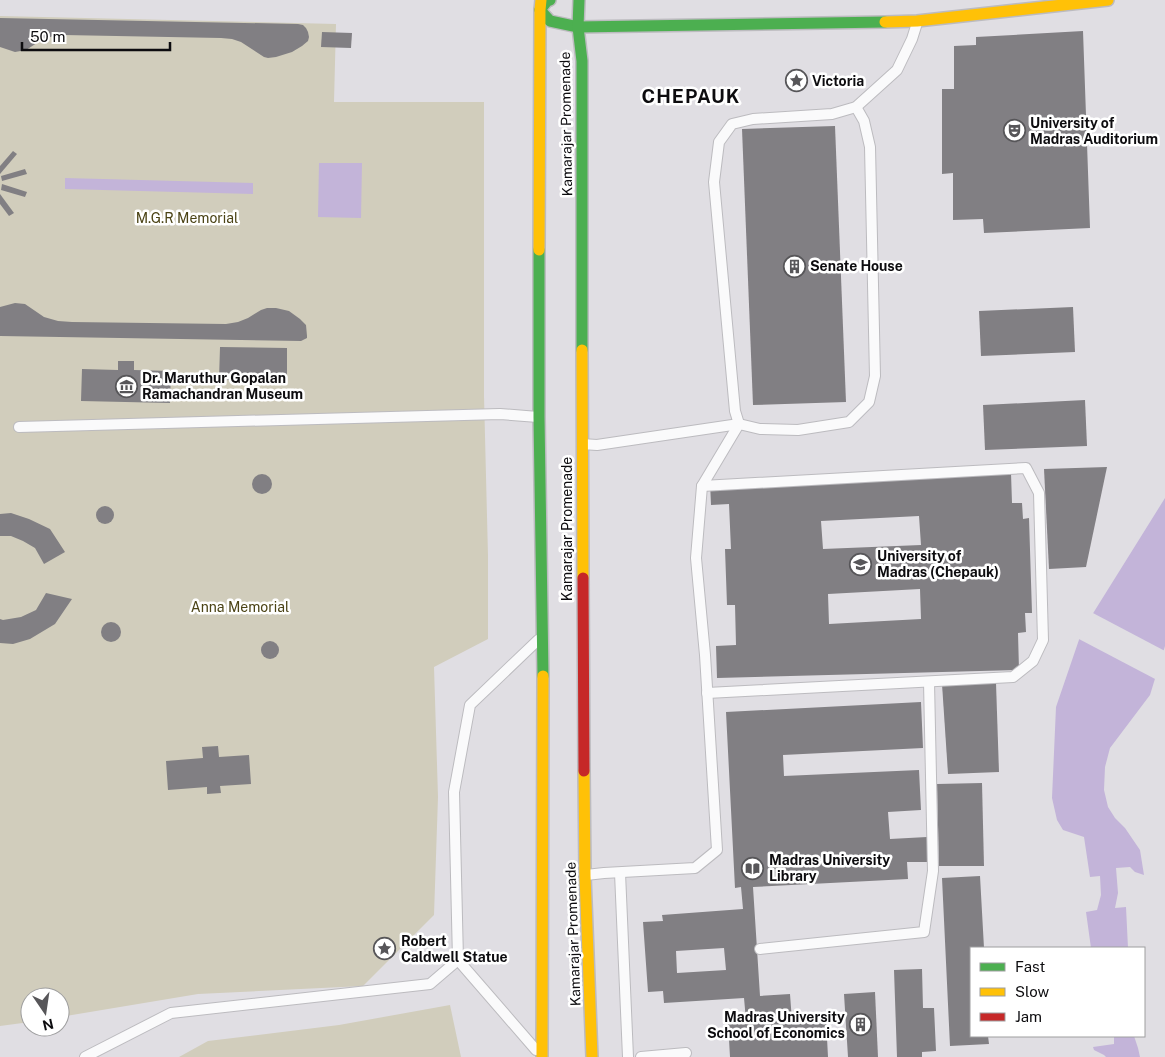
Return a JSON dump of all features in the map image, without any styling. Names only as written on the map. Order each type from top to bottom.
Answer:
[{"type":"main road","points":[[550,0],[540,5],[550,21],[578,27],[917,21],[1108,0]]},
{"type":"main road","name":"Kamarajar Promenade","points":[[579,0],[578,27],[582,61],[585,876],[592,1057]]},
{"type":"main road","name":"Kamarajar Promenade","points":[[540,5],[539,417],[543,636],[542,1057]]},
{"type":"lane","points":[[585,876],[604,873],[695,868],[717,850],[708,693],[696,558],[702,486],[739,424],[735,411],[714,182],[718,142],[732,124],[753,119],[832,114],[856,107],[897,70],[912,39],[917,21]]},
{"type":"lane","points":[[582,444],[597,444],[739,424],[760,429],[798,430],[849,422],[868,402],[875,376],[870,147],[864,121],[856,107]]},
{"type":"lane","points":[[19,427],[500,414],[539,417]]},
{"type":"lane","points":[[702,486],[1026,468],[1039,493],[1043,640],[1033,661],[1013,677],[708,693]]},
{"type":"lane","points":[[542,1057],[458,960],[454,792],[470,705],[543,636]]},
{"type":"lane","points":[[760,949],[924,932],[933,870],[929,682]]},
{"type":"lane","points":[[620,873],[628,1057]]},
{"type":"lane","points":[[85,1057],[171,1013],[430,984],[458,960]]},
{"type":"lane","points":[[641,1057],[686,1053]]},
{"type":"green space","points":[[0,16],[336,24],[334,102],[484,102],[484,396],[488,639],[434,667],[438,797],[434,915],[363,986],[198,994],[70,1015],[70,987],[20,987],[20,1023],[0,1026]]},
{"type":"green space","points":[[450,1005],[461,1057],[179,1057],[208,1041],[339,1025]]},
{"type":"shaded area","points":[[319,163],[362,163],[361,218],[318,217]]},
{"type":"shaded area","points":[[65,178],[253,183],[253,194],[65,189]]},
{"type":"shaded area","points":[[1165,498],[1165,646],[1150,695],[1110,748],[1105,767],[1104,790],[1108,807],[1140,850],[1144,875],[1135,872],[1130,867],[1116,868],[1118,893],[1115,908],[1126,907],[1128,947],[1091,947],[1086,912],[1097,910],[1101,895],[1100,876],[1090,877],[1084,837],[1063,830],[1057,820],[1052,798],[1056,707],[1082,631]]},
{"type":"shaded area","points":[[1114,1037],[1134,1037],[1140,1057],[1106,1057],[1094,1050],[1093,1047],[1114,1044]]},
{"type":"pier","points":[[1091,612],[1165,651],[1157,680],[1077,638]]},
{"type":"building","points":[[0,18],[298,24],[306,28],[309,37],[308,41],[292,52],[268,58],[241,42],[221,38],[64,35],[53,36],[40,41],[26,50],[15,52],[0,47]]},
{"type":"building","name":"University of Madras Auditorium","points":[[1083,31],[1090,228],[984,233],[983,219],[953,220],[953,173],[942,174],[942,89],[954,89],[954,46],[976,45],[976,37]]},
{"type":"building","points":[[322,32],[352,33],[351,48],[321,47]]},
{"type":"building","name":"Senate House","points":[[835,126],[846,402],[753,405],[742,129]]},
{"type":"building","points":[[13,151],[17,154],[0,174],[0,166]]},
{"type":"building","points":[[25,169],[27,174],[2,181],[1,176]]},
{"type":"building","points":[[2,184],[27,192],[25,197],[1,190]]},
{"type":"building","points":[[0,194],[14,213],[9,216],[0,204]]},
{"type":"building","points":[[15,303],[25,304],[44,317],[72,322],[226,324],[238,322],[267,308],[276,308],[289,311],[300,319],[306,325],[307,338],[301,341],[0,336],[0,307]]},
{"type":"building","points":[[1073,307],[1075,352],[981,356],[979,311]]},
{"type":"building","points":[[220,347],[287,348],[287,381],[219,380]]},
{"type":"building","name":"Dr. Maruthur Gopalan Ramachandran Museum","points":[[118,361],[134,361],[134,370],[171,371],[170,403],[81,401],[82,369],[118,370]]},
{"type":"building","points":[[1085,400],[1087,446],[985,450],[983,405]]},
{"type":"building","points":[[1107,467],[1086,567],[1049,569],[1044,469]]},
{"type":"building","points":[[1011,473],[1012,503],[1022,503],[1023,519],[1029,518],[1032,613],[1025,613],[1026,632],[1018,633],[1019,670],[717,678],[716,646],[736,645],[735,605],[727,605],[725,549],[731,549],[729,504],[711,505],[710,482]],"holes":[[[919,516],[921,545],[823,549],[821,521]],[[920,589],[921,619],[829,624],[828,594]]]},
{"type":"building","points":[[262,474],[269,477],[272,484],[269,491],[262,494],[255,491],[252,484],[255,477]]},
{"type":"building","points":[[101,506],[109,506],[114,511],[112,522],[101,524],[96,519],[96,511]]},
{"type":"building","points":[[11,513],[50,529],[65,552],[44,564],[35,548],[11,536],[0,536],[0,514]]},
{"type":"building","points":[[46,593],[72,599],[55,624],[30,639],[13,644],[0,643],[0,619],[21,617],[36,610]]},
{"type":"building","points":[[111,622],[118,625],[121,632],[118,639],[111,642],[104,639],[101,632],[104,625]]},
{"type":"building","points":[[266,641],[274,641],[279,646],[277,657],[266,659],[261,654],[261,646]]},
{"type":"building","points":[[996,683],[999,772],[948,774],[942,684]]},
{"type":"building","points":[[921,702],[923,748],[783,755],[784,776],[919,770],[921,810],[888,812],[890,839],[927,837],[928,862],[907,862],[908,879],[753,887],[760,996],[790,994],[792,1021],[826,1019],[828,1057],[730,1057],[728,1022],[746,1020],[744,998],[664,1003],[663,991],[648,992],[643,922],[663,921],[662,915],[743,909],[741,887],[735,888],[726,712]],"holes":[[[724,948],[726,970],[677,973],[676,951]]]},
{"type":"building","points":[[218,746],[219,757],[249,755],[251,784],[220,786],[221,793],[207,794],[207,787],[168,790],[166,761],[203,758],[202,747]]},
{"type":"building","points":[[982,783],[984,866],[939,866],[937,784]]},
{"type":"building","points":[[980,876],[984,947],[970,947],[970,1037],[988,1037],[989,1044],[950,1046],[942,878]]},
{"type":"building","points":[[922,969],[923,1008],[934,1008],[936,1051],[922,1052],[922,1057],[897,1057],[894,970]]},
{"type":"building","name":"Madras University School of Economics","points":[[875,992],[878,1057],[848,1057],[844,994]]},
{"type":"traffic: fast","points":[[550,0],[540,10],[550,21],[578,27],[885,22]]},
{"type":"traffic: fast","points":[[579,0],[578,27],[582,61],[582,350]]},
{"type":"traffic: fast","points":[[539,250],[539,417],[543,676]]},
{"type":"traffic: slow","points":[[539,250],[541,0]]},
{"type":"traffic: slow","points":[[885,22],[917,21],[1108,0]]},
{"type":"traffic: slow","points":[[582,350],[583,578]]},
{"type":"traffic: slow","points":[[542,1057],[543,676]]},
{"type":"traffic: slow","points":[[584,771],[585,876],[592,1057]]},
{"type":"traffic: jam","points":[[583,578],[584,771]]},
{"type":"place","name":"Victoria","points":[[796,81]]},
{"type":"place","name":"University of Madras Auditorium","points":[[1014,131]]},
{"type":"place","name":"Senate House","points":[[794,266]]},
{"type":"place","name":"Dr. Maruthur Gopalan Ramachandran Museum","points":[[126,386]]},
{"type":"place","name":"University of Madras (Chepauk)","points":[[861,564]]},
{"type":"place","name":"Madras University Library","points":[[753,868]]},
{"type":"place","name":"Robert Caldwell Statue","points":[[385,949]]},
{"type":"place","name":"Madras University School of Economics","points":[[861,1025]]},
{"type":"district","name":"CHEPAUK","points":[[691,96]]},
{"type":"park label","name":"M.G.R Memorial","points":[[187,218]]},
{"type":"park label","name":"Anna Memorial","points":[[240,607]]}]
